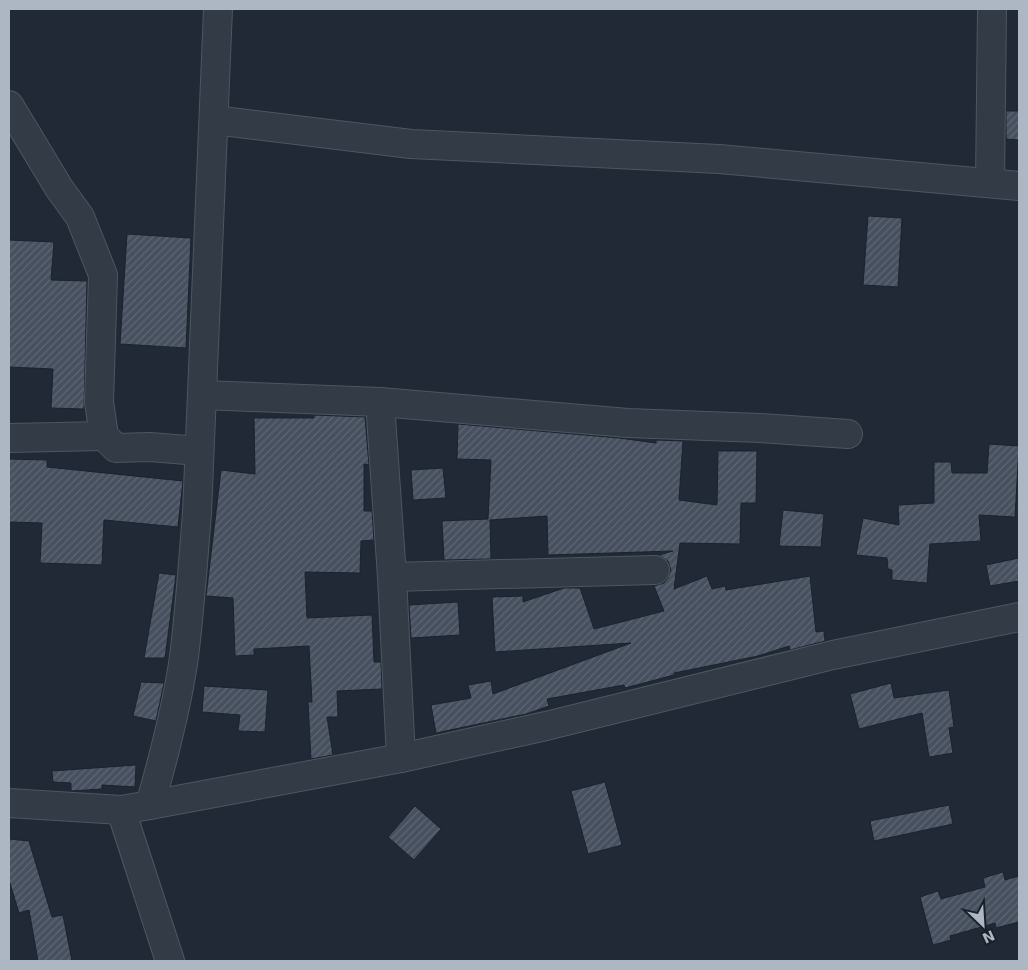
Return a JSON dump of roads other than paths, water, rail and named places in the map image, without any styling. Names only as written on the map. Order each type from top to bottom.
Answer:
[{"type":"street","points":[[150,805],[167,743],[184,657],[195,531],[218,9]]},
{"type":"street","points":[[990,183],[992,9]]},
{"type":"street","points":[[9,105],[59,188],[80,217],[103,275],[98,402],[104,436],[116,448],[150,447],[199,451]]},
{"type":"street","points":[[214,120],[411,144],[719,159],[1019,186]]},
{"type":"street","points":[[202,395],[380,402],[628,424],[760,428],[848,434]]},
{"type":"street","points":[[380,402],[392,577],[401,758]]},
{"type":"street","points":[[9,438],[104,436]]},
{"type":"street","points":[[392,577],[655,570]]},
{"type":"street","points":[[9,802],[121,810],[150,805],[401,758],[546,726],[833,655],[1019,617]]},
{"type":"street","points":[[121,810],[170,961]]}]
